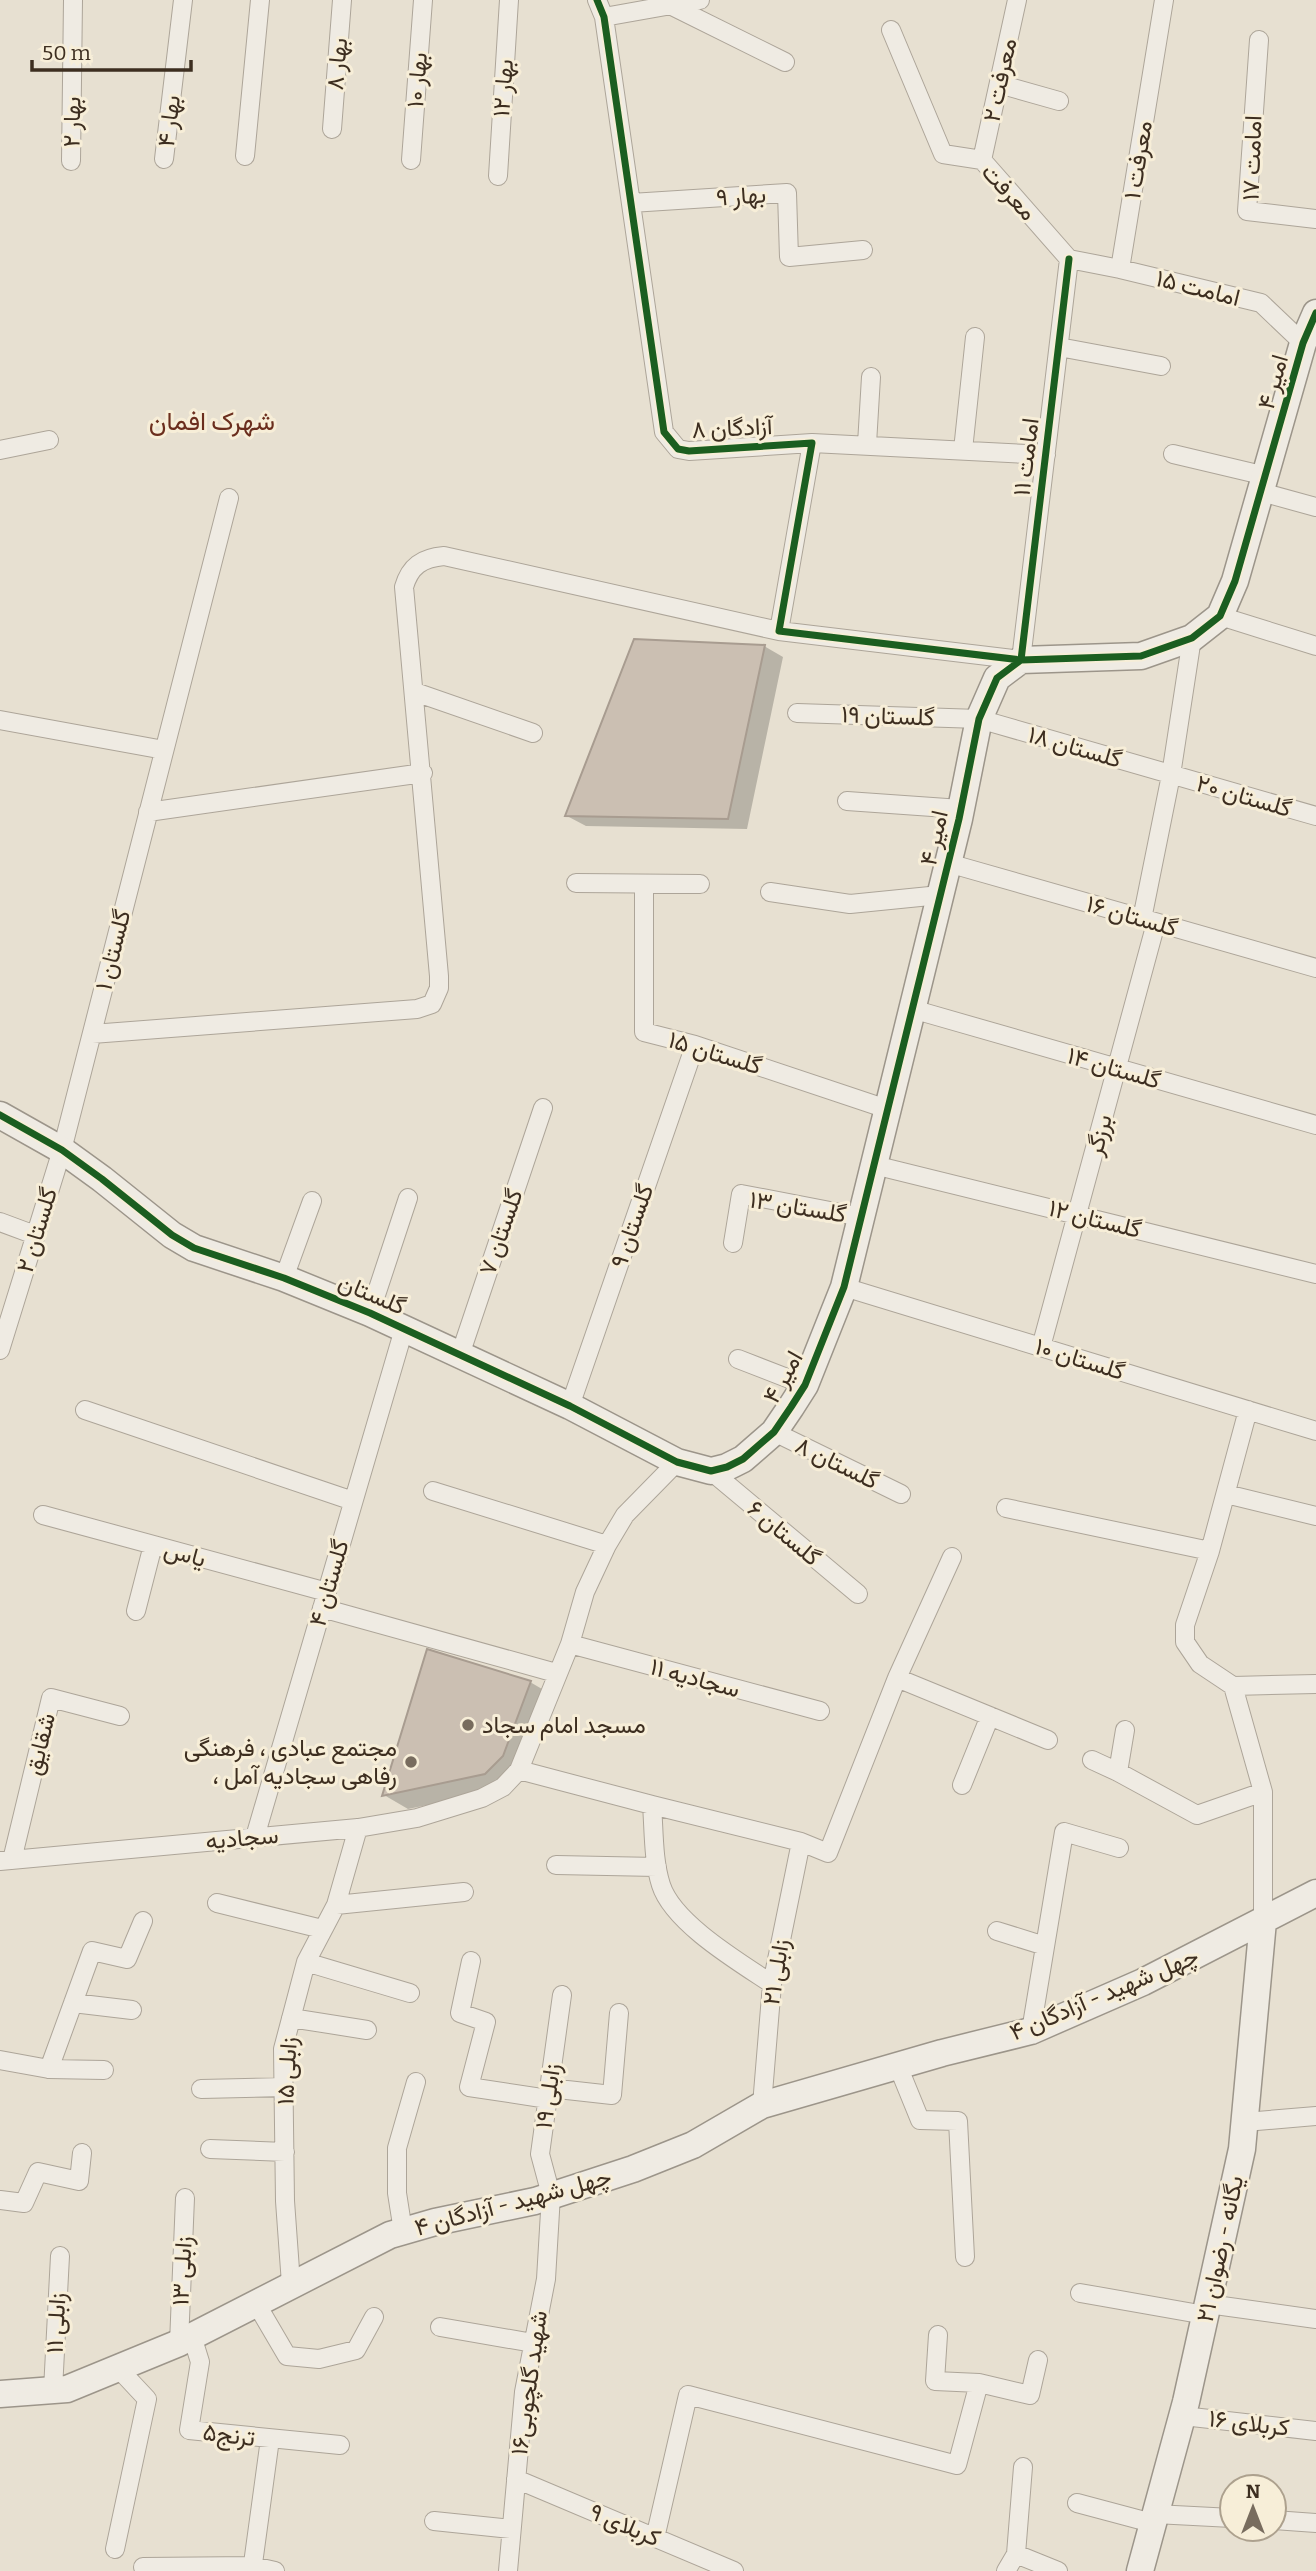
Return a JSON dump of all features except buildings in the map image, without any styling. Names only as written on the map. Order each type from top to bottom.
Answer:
[{"type":"street","name":"بهار ۲","points":[[71,161],[73,0]]},
{"type":"street","name":"بهار ۴","points":[[164,159],[183,0]]},
{"type":"street","points":[[245,156],[260,0]]},
{"type":"street","name":"بهار ۸","points":[[332,129],[342,0]]},
{"type":"street","name":"بهار ۱۰","points":[[411,160],[423,0]]},
{"type":"street","name":"بهار ۱۲","points":[[498,176],[509,0]]},
{"type":"street","points":[[601,8],[670,5],[700,0]]},
{"type":"street","name":"معرفت ۲","points":[[982,160],[1017,0]]},
{"type":"street","name":"معرفت ۱","points":[[1120,269],[1164,0]]},
{"type":"street","points":[[670,5],[785,62]]},
{"type":"street","name":"آزادگان ۸","points":[[601,8],[664,432],[678,449],[689,451],[812,443]]},
{"type":"street","name":"معرفت","points":[[891,30],[943,154],[982,160],[1069,259]]},
{"type":"street","name":"امامت ۱۷","points":[[1259,40],[1247,211],[1316,219]]},
{"type":"street","points":[[999,84],[1059,101]]},
{"type":"street","name":"بهار ۹","points":[[631,203],[787,193],[789,257],[863,250]]},
{"type":"street","points":[[1069,259],[1120,269]]},
{"type":"street","name":"امامت ۱۱","points":[[1021,660],[1069,259]]},
{"type":"street","name":"امامت ۱۵","points":[[1120,269],[1261,303],[1303,343]]},
{"type":"street","name":"امیر ۴","points":[[711,1471],[743,1459],[774,1432],[805,1385],[844,1287],[961,809],[979,719],[997,678],[1021,660],[1141,656],[1192,638],[1220,616],[1235,581],[1303,343],[1316,313]]},
{"type":"street","points":[[963,450],[975,337]]},
{"type":"street","points":[[1059,347],[1161,366]]},
{"type":"street","points":[[867,444],[871,377]]},
{"type":"street","points":[[0,450],[49,440]]},
{"type":"street","points":[[779,631],[812,443],[1046,455]]},
{"type":"street","points":[[1173,454],[1263,484],[1316,507]]},
{"type":"street","name":"گلستان ۱","points":[[62,1150],[229,498]]},
{"type":"street","points":[[92,1034],[417,1009],[432,1004],[439,988],[439,975],[423,773],[404,587],[415,565],[429,557],[444,556],[779,631],[1021,660]]},
{"type":"street","points":[[1220,616],[1316,646]]},
{"type":"street","name":"برزگر","points":[[1041,1347],[1116,1069],[1149,920],[1192,638]]},
{"type":"street","points":[[415,692],[533,733]]},
{"type":"street","name":"گلستان ۱۹","points":[[797,713],[979,719]]},
{"type":"street","name":"گلستان ۱۸","points":[[979,719],[1171,775]]},
{"type":"street","points":[[0,720],[164,750]]},
{"type":"street","points":[[148,812],[423,773]]},
{"type":"street","name":"گلستان ۲۰","points":[[1171,775],[1316,816]]},
{"type":"street","points":[[848,801],[961,809]]},
{"type":"street","name":"گلستان ۱۶","points":[[948,863],[1316,968]]},
{"type":"street","points":[[576,883],[700,884]]},
{"type":"street","name":"گلستان ۱۵","points":[[644,884],[644,1032],[695,1045],[887,1109]]},
{"type":"street","points":[[770,892],[850,904],[940,895]]},
{"type":"street","name":"گلستان ۱۴","points":[[912,1009],[1316,1125]]},
{"type":"street","name":"گلستان ۹","points":[[570,1406],[695,1045]]},
{"type":"street","name":"گلستان ۷","points":[[460,1355],[543,1108]]},
{"type":"street","name":"گلستان","points":[[0,1115],[62,1150],[172,1235],[194,1248],[370,1313],[570,1406],[677,1462]]},
{"type":"street","name":"گلستان ۲","points":[[0,1350],[6,1312],[35,1235],[62,1150]]},
{"type":"street","name":"گلستان ۱۲","points":[[874,1165],[1316,1274]]},
{"type":"street","name":"گلستان ۱۳","points":[[733,1243],[741,1194],[861,1217]]},
{"type":"street","points":[[370,1313],[408,1198]]},
{"type":"street","points":[[284,1279],[312,1201]]},
{"type":"street","points":[[0,1222],[35,1235]]},
{"type":"street","name":"گلستان ۱۰","points":[[844,1287],[1316,1431]]},
{"type":"street","name":"گلستان ۴","points":[[255,1837],[404,1329]]},
{"type":"street","points":[[738,1359],[805,1385]]},
{"type":"street","points":[[85,1410],[353,1501]]},
{"type":"street","points":[[1248,1410],[1210,1551],[1185,1625],[1185,1642],[1200,1664],[1233,1686],[1316,1684]]},
{"type":"street","name":"گلستان ۸","points":[[774,1432],[901,1494]]},
{"type":"street","points":[[711,1471],[677,1462],[625,1515],[584,1592],[570,1644],[519,1770],[801,1842],[828,1853],[897,1678],[952,1557]]},
{"type":"street","name":"گلستان ۶","points":[[711,1471],[858,1594]]},
{"type":"street","points":[[433,1491],[607,1545]]},
{"type":"street","points":[[1226,1494],[1316,1516]]},
{"type":"street","points":[[1006,1508],[1210,1551]]},
{"type":"street","name":"یاس","points":[[43,1515],[153,1545],[556,1673]]},
{"type":"street","points":[[136,1611],[153,1545]]},
{"type":"street","name":"سجادیه ۱۱","points":[[570,1644],[820,1712]]},
{"type":"street","points":[[897,1678],[1048,1741]]},
{"type":"street","points":[[1233,1686],[1263,1792],[1264,1922],[1316,1893]]},
{"type":"street","name":"شقایق","points":[[6,1861],[51,1698],[120,1716]]},
{"type":"street","points":[[962,1785],[990,1716]]},
{"type":"street","points":[[1118,1772],[1125,1730]]},
{"type":"street","points":[[1092,1760],[1198,1815],[1263,1792]]},
{"type":"street","name":"سجادیه","points":[[6,1861],[358,1828],[417,1818],[482,1798],[503,1787],[519,1770]]},
{"type":"street","points":[[652,1805],[661,1887],[679,1914],[726,1954],[772,1984]]},
{"type":"street","name":"زابلی ۱۵","points":[[291,2284],[285,2201],[283,2049],[306,1962],[336,1905],[358,1828]]},
{"type":"street","points":[[1031,2031],[1064,1832],[1119,1848]]},
{"type":"street","name":"زابلی ۲۱","points":[[762,2105],[772,1984],[801,1842]]},
{"type":"street","points":[[556,1865],[657,1867]]},
{"type":"street","points":[[336,1905],[464,1892]]},
{"type":"street","points":[[216,1903],[322,1929]]},
{"type":"street","points":[[49,2069],[92,1951],[127,1959],[144,1921]]},
{"type":"street","name":"چهل شهید - آزادگان ۴","points":[[0,2393],[67,2389],[185,2340],[390,2235],[551,2195],[633,2169],[693,2145],[762,2105],[1031,2031],[1143,1982],[1264,1922]]},
{"type":"street","name":"یگانه - رضوان ۲۱","points":[[1140,2571],[1183,2416],[1242,2149],[1264,1922]]},
{"type":"street","points":[[997,1931],[1045,1946]]},
{"type":"street","points":[[471,1961],[460,2013],[486,2022],[470,2087],[612,2095],[619,2013]]},
{"type":"street","points":[[306,1962],[410,1993]]},
{"type":"street","name":"زابلی ۱۹","points":[[551,2195],[540,2154],[562,1995]]},
{"type":"street","points":[[73,2003],[132,2010]]},
{"type":"street","points":[[291,2018],[367,2030]]},
{"type":"street","points":[[0,2060],[49,2069],[104,2070]]},
{"type":"street","points":[[898,2066],[920,2120],[958,2121],[965,2257]]},
{"type":"street","points":[[403,2231],[397,2193],[397,2148],[416,2082]]},
{"type":"street","points":[[201,2089],[284,2087]]},
{"type":"street","points":[[1245,2122],[1316,2116]]},
{"type":"street","points":[[210,2150],[285,2152]]},
{"type":"street","points":[[0,2200],[24,2203],[38,2172],[79,2180],[82,2153]]},
{"type":"street","name":"شهید گلچوبی۱۶","points":[[508,2571],[524,2392],[546,2279],[551,2195]]},
{"type":"street","name":"زابلی ۱۳","points":[[185,2198],[185,2340],[200,2362],[189,2430]]},
{"type":"street","name":"زابلی ۱۱","points":[[53,2390],[60,2256]]},
{"type":"street","points":[[1080,2293],[1207,2310],[1316,2319]]},
{"type":"street","points":[[256,2303],[287,2356],[319,2359],[356,2350],[374,2317]]},
{"type":"street","points":[[440,2327],[533,2343]]},
{"type":"street","points":[[938,2335],[934,2381],[979,2383],[1030,2395],[1038,2360]]},
{"type":"street","points":[[115,2549],[147,2399],[118,2368]]},
{"type":"street","points":[[655,2538],[688,2395],[957,2465],[979,2383]]},
{"type":"street","name":"کربلای ۱۶","points":[[1183,2416],[1316,2431]]},
{"type":"street","name":"ترنج۵","points":[[189,2430],[340,2445]]},
{"type":"street","points":[[253,2568],[270,2439]]},
{"type":"street","points":[[1006,2571],[1016,2554],[1023,2467]]},
{"type":"street","name":"کربلای ۹","points":[[516,2479],[734,2571]]},
{"type":"street","points":[[1077,2503],[1154,2519],[1218,2518]]},
{"type":"street","points":[[434,2521],[512,2529]]},
{"type":"street","points":[[1288,2521],[1316,2523]]},
{"type":"street","points":[[1016,2554],[1058,2571]]},
{"type":"street","points":[[143,2567],[253,2568],[275,2571]]},
{"type":"cycle path","points":[[597,0],[604,17],[664,432],[678,449],[689,451],[812,443],[779,631],[1021,660],[1069,259]]},
{"type":"cycle path","points":[[0,1115],[62,1150],[172,1235],[194,1248],[284,1278],[370,1313],[570,1406],[677,1462],[711,1471],[743,1459],[774,1432],[805,1385],[844,1287],[959,819],[979,719],[997,678],[1021,660],[1141,656],[1192,638],[1220,616],[1235,581],[1303,343],[1316,313]]},
{"type":"place","name":"مسجد امام سجاد","points":[[468,1725]]},
{"type":"place","name":"مجتمع عبادی ، فرهنگی ، رفاهی سجادیه آمل","points":[[411,1762]]},
{"type":"district","name":"شهرک افمان","points":[[212,421]]}]
